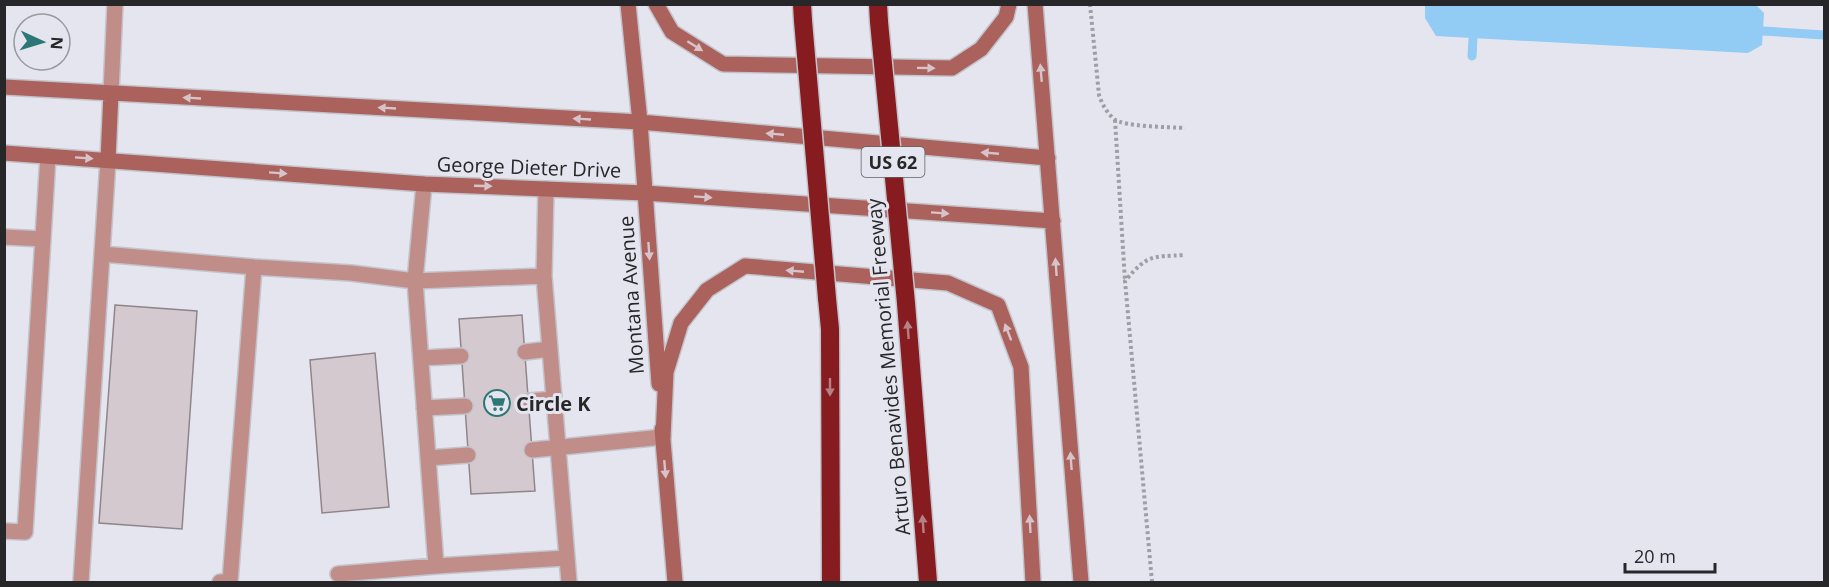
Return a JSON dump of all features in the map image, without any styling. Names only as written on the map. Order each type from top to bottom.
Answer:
[{"type":"highway","points":[[803,13],[830,329],[831,582]]},
{"type":"highway","name":"Arturo Benavides Memorial Freeway","points":[[878,13],[906,303],[928,582]]},
{"type":"main road","name":"Montana Avenue","points":[[628,4],[640,122],[675,582]]},
{"type":"main road","points":[[656,4],[672,32],[723,64],[952,68],[981,49],[1006,17],[1009,4]]},
{"type":"main road","points":[[1035,4],[1081,582]]},
{"type":"main road","points":[[4,87],[640,122],[1048,158]]},
{"type":"main road","points":[[108,160],[111,93]]},
{"type":"main road","name":"George Dieter Drive","points":[[4,153],[424,184],[645,193],[1053,221]]},
{"type":"main road","points":[[663,437],[666,372],[681,323],[707,290],[745,266],[948,283],[998,305],[1021,367],[1033,582]]},
{"type":"lane","points":[[111,93],[115,4]]},
{"type":"lane","points":[[4,531],[25,532],[48,156]]},
{"type":"lane","points":[[81,582],[108,160]]},
{"type":"lane","points":[[424,184],[415,281],[436,566]]},
{"type":"lane","points":[[546,189],[544,276],[569,582]]},
{"type":"lane","points":[[4,237],[44,239]]},
{"type":"lane","points":[[102,254],[351,273],[415,281],[544,276]]},
{"type":"lane","points":[[220,582],[230,582],[254,267]]},
{"type":"lane","points":[[525,351],[550,349]]},
{"type":"lane","points":[[421,358],[462,356]]},
{"type":"lane","points":[[529,401],[554,399]]},
{"type":"lane","points":[[424,408],[465,406]]},
{"type":"lane","points":[[532,450],[663,437]]},
{"type":"lane","points":[[428,458],[468,455]]},
{"type":"lane","points":[[338,574],[567,558]]},
{"type":"path","points":[[1090,4],[1099,95],[1104,107],[1115,120],[1127,124],[1185,128]]},
{"type":"path","points":[[1115,120],[1125,281],[1152,582]]},
{"type":"path","points":[[1125,281],[1140,263],[1153,257],[1185,255]]},
{"type":"water","points":[[1425,5],[1756,5],[1764,13],[1762,45],[1748,53],[1436,36],[1425,18]]},
{"type":"building","points":[[115,305],[197,311],[182,529],[99,523]]},
{"type":"building","name":"Circle K","points":[[522,315],[535,491],[471,494],[459,319]]},
{"type":"building","points":[[375,353],[389,507],[322,513],[310,360]]},
{"type":"waterway","points":[[1763,31],[1824,35]]},
{"type":"waterway","points":[[1472,56],[1473,39]]},
{"type":"place","name":"Circle K","points":[[497,403]]}]
